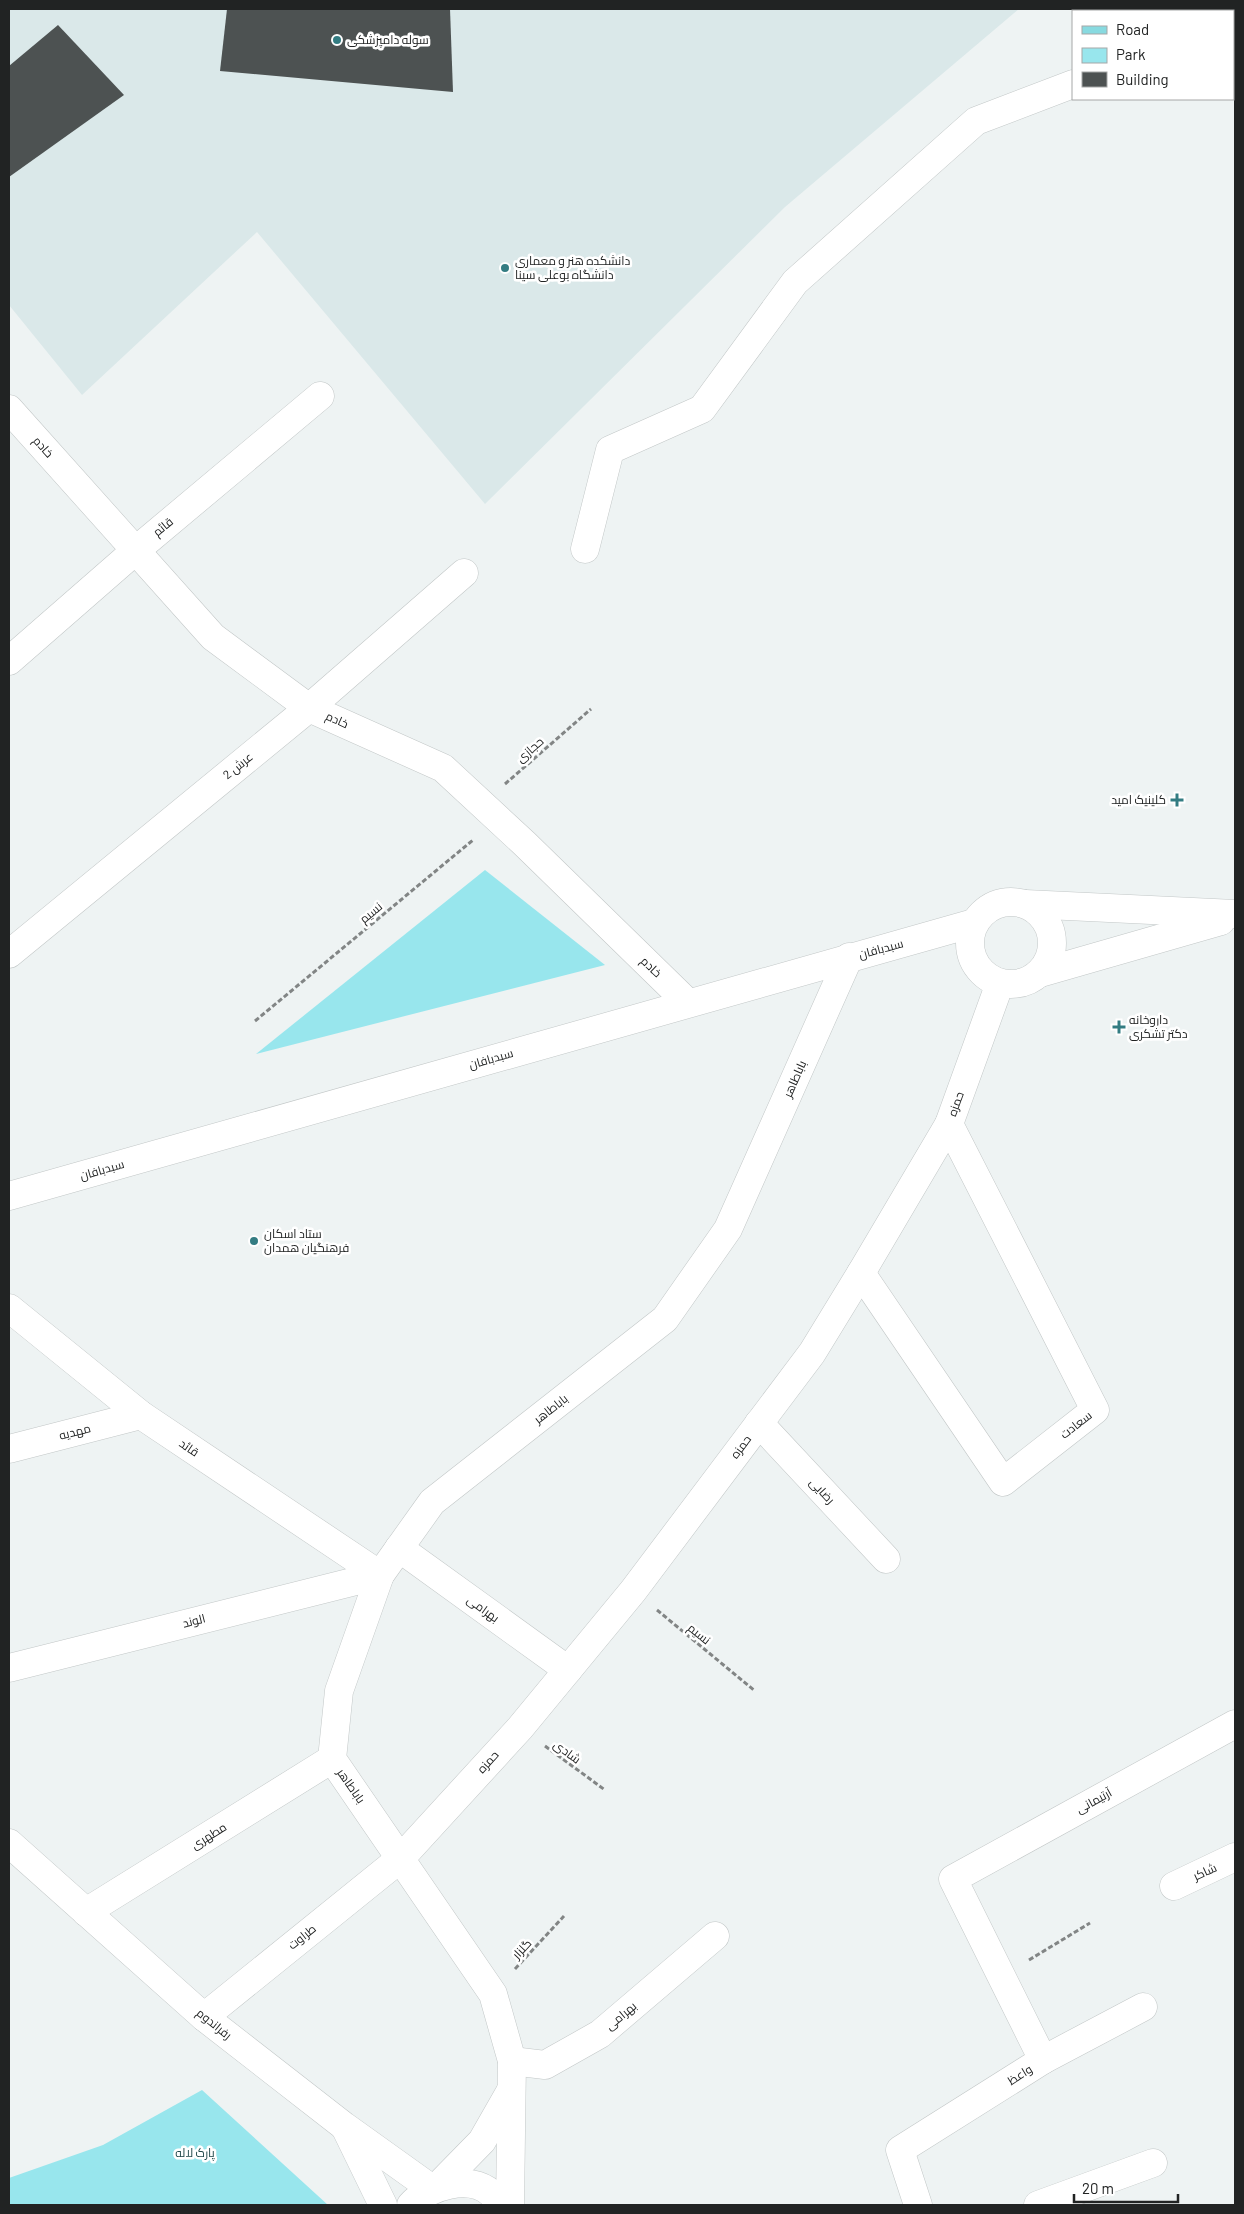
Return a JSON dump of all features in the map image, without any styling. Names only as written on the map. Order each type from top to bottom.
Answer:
[{"type":"street","points":[[585,548],[610,450],[702,409],[794,282],[976,121],[1072,84]]},
{"type":"street","name":"قائم","points":[[9,661],[135,551],[320,396]]},
{"type":"street","name":"خادم","points":[[9,409],[213,637],[309,708],[443,768],[490,811],[688,1003]]},
{"type":"street","name":"عرش 2","points":[[9,954],[309,708],[464,573]]},
{"type":"street","points":[[1013,901],[1025,904],[1235,915],[1040,973],[1022,983],[1000,983],[984,974],[973,959],[970,947],[974,923],[981,913],[1002,902],[1013,901]]},
{"type":"street","points":[[1025,904],[1037,911],[1046,921],[1052,934],[1052,948],[1048,961],[1040,973]]},
{"type":"street","name":"سبدبافان","points":[[9,1196],[974,923]]},
{"type":"street","name":"باباطاهر","points":[[510,2205],[512,2061],[493,1994],[332,1759],[339,1691],[380,1575],[432,1502],[665,1319],[728,1229],[849,957]]},
{"type":"street","name":"حمزه","points":[[401,1858],[520,1728],[633,1591],[812,1353],[949,1124],[1000,983]]},
{"type":"street","name":"سعادت","points":[[861,1273],[1003,1482],[1096,1410],[949,1124]]},
{"type":"street","name":"قائد","points":[[9,1308],[140,1415],[380,1575]]},
{"type":"street","name":"مهدیه","points":[[9,1449],[140,1415]]},
{"type":"street","name":"رضایی","points":[[759,1423],[886,1558]]},
{"type":"street","name":"بهرامی","points":[[399,1548],[568,1670]]},
{"type":"street","name":"الوند","points":[[9,1668],[380,1575]]},
{"type":"street","name":"آرتیمانی","points":[[953,1879],[1235,1724]]},
{"type":"street","name":"مطهری","points":[[86,1912],[332,1759]]},
{"type":"street","name":"رفراندوم","points":[[9,1843],[204,2017],[344,2126],[427,2194]]},
{"type":"street","name":"شاکر","points":[[1174,1886],[1235,1857]]},
{"type":"street","name":"طراوت","points":[[204,2017],[401,1858]]},
{"type":"street","name":"واعظ","points":[[918,2205],[900,2150],[1043,2060],[953,1879]]},
{"type":"street","name":"بهرامی","points":[[512,2061],[545,2065],[600,2034],[715,1936]]},
{"type":"street","points":[[1043,2060],[1143,2007]]},
{"type":"street","points":[[427,2194],[482,2141],[511,2091]]},
{"type":"street","points":[[344,2126],[383,2205]]},
{"type":"street","points":[[1038,2205],[1153,2163]]},
{"type":"street","points":[[427,2194],[466,2183],[490,2192],[501,2205]]},
{"type":"path","name":"حجازی","points":[[490,811],[591,709]]},
{"type":"path","name":"نسیم","points":[[255,1021],[490,811]]},
{"type":"path","name":"نسیم","points":[[633,1591],[755,1691]]},
{"type":"path","name":"شادی","points":[[520,1728],[605,1790]]},
{"type":"path","name":"گلزار","points":[[493,1994],[564,1916]]},
{"type":"path","points":[[1002,1977],[1090,1923]]},
{"type":"shaded area","name":"دانشکده هنر و معماری دانشگاه بوعلی سینا","points":[[9,9],[1019,9],[785,207],[485,504],[257,232],[82,395],[9,305]]},
{"type":"green space","points":[[485,870],[605,965],[256,1054]]},
{"type":"green space","name":"پارک لاله","points":[[202,2090],[328,2205],[9,2205],[9,2178],[103,2145]]},
{"type":"building","name":"سوله دامپزشکی","points":[[227,9],[450,9],[453,92],[220,71]]},
{"type":"building","points":[[58,25],[124,95],[9,177],[9,66]]},
{"type":"place","name":"سوله دامپزشکی","points":[[337,40]]},
{"type":"place","name":"دانشکده هنر و معماری دانشگاه بوعلی سینا","points":[[505,268]]},
{"type":"place","name":"کلینیک امید","points":[[1177,800]]},
{"type":"place","name":"داروخانه دکتر تشکری","points":[[1119,1027]]},
{"type":"place","name":"ستاد اسکان فرهنگیان همدان","points":[[254,1241]]}]
